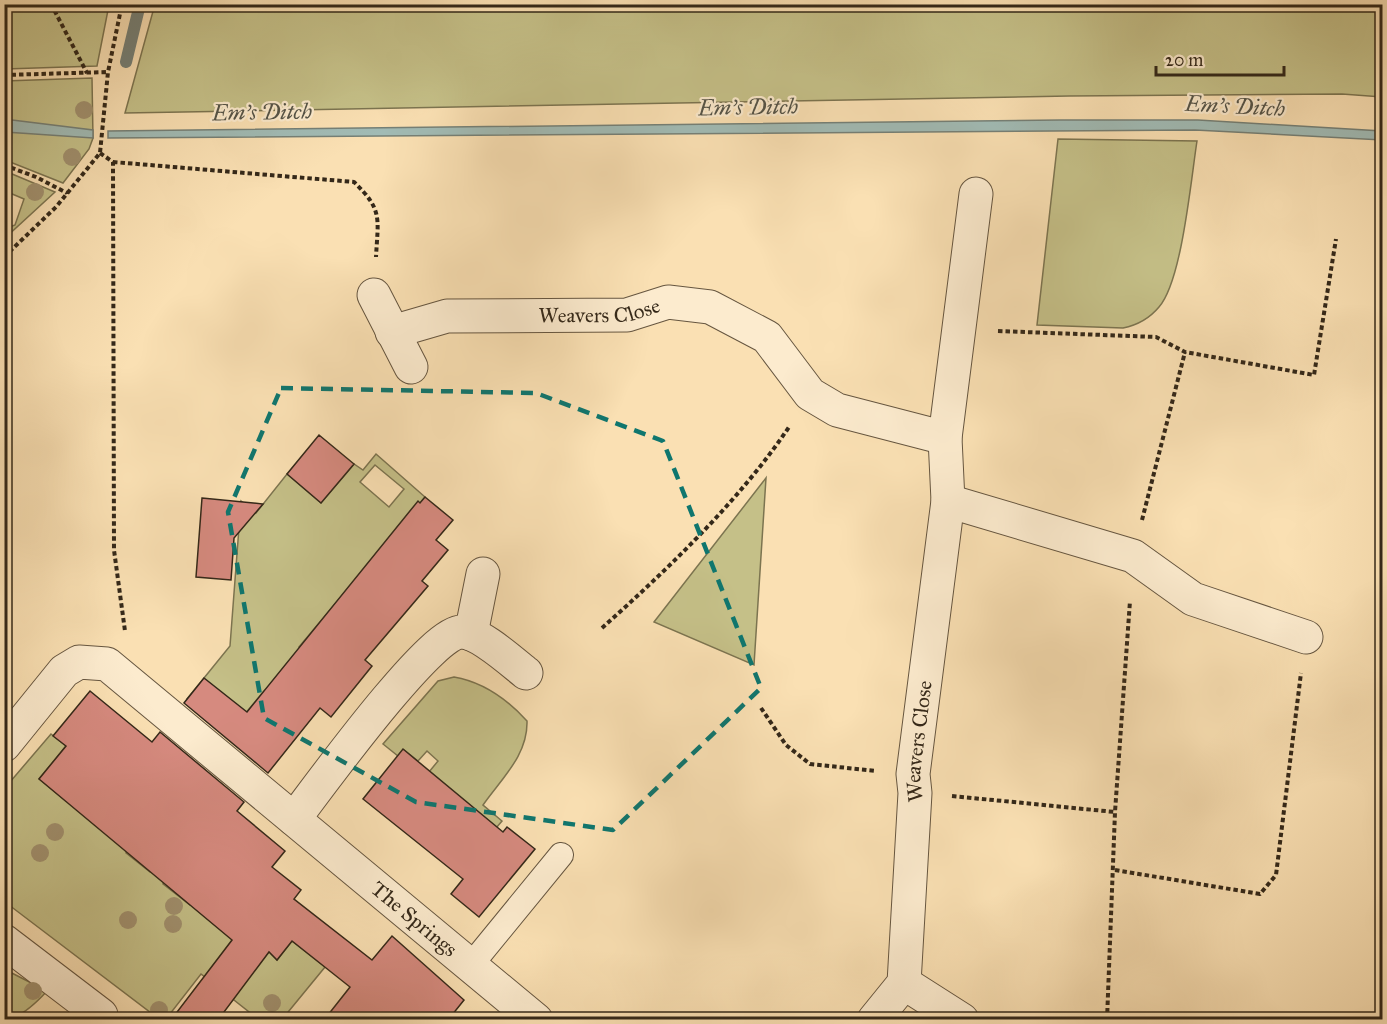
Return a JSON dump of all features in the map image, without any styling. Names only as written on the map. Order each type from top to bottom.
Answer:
[{"type":"street","name":"Weavers Close","points":[[904,983],[914,784],[948,501],[945,438],[976,194]]},
{"type":"street","points":[[374,295],[411,367]]},
{"type":"street","name":"Weavers Close","points":[[392,332],[447,316],[627,315],[669,303],[710,307],[767,337],[810,394],[837,410],[945,438]]},
{"type":"street","points":[[948,501],[1133,556],[1193,599],[1306,637]]},
{"type":"street","points":[[471,634],[483,574]]},
{"type":"street","points":[[294,819],[424,657],[446,636],[455,632],[471,634],[526,672]]},
{"type":"street","name":"The Springs","points":[[4,745],[69,667],[78,662],[107,664],[536,1020]]},
{"type":"street","points":[[4,941],[101,1015],[97,1020]]},
{"type":"street","points":[[874,1020],[904,983],[962,1020]]},
{"type":"lane","points":[[471,965],[561,855]]},
{"type":"path","points":[[51,4],[87,73]]},
{"type":"path","points":[[4,257],[67,193],[100,153],[108,72],[122,4]]},
{"type":"path","points":[[4,75],[108,72]]},
{"type":"path","points":[[100,153],[113,162],[354,182],[374,201],[378,220],[374,295]]},
{"type":"path","points":[[113,162],[114,550],[132,686]]},
{"type":"path","points":[[4,165],[36,177],[67,193]]},
{"type":"path","points":[[959,330],[1156,337],[1185,352],[1314,375],[1336,239]]},
{"type":"path","points":[[1107,1020],[1116,812],[1133,556],[1185,352]]},
{"type":"path","points":[[603,628],[673,564],[774,448],[810,394]]},
{"type":"path","points":[[1115,870],[1260,894],[1276,875],[1306,637]]},
{"type":"path","points":[[761,708],[786,745],[810,764],[914,784],[1116,812]]},
{"type":"highlighted area","points":[[281,388],[536,393],[663,441],[761,688],[613,830],[416,802],[264,718],[228,512]]},
{"type":"shaded area","points":[[155,4],[1382,5],[1382,97],[1342,94],[1069,96],[125,113]]},
{"type":"shaded area","points":[[4,5],[109,5],[97,66],[5,69]]},
{"type":"shaded area","points":[[92,78],[93,138],[89,149],[63,183],[5,160],[4,81]]},
{"type":"shaded area","points":[[1058,139],[1197,141],[1180,253],[1174,275],[1159,307],[1138,323],[1123,328],[1037,325]]},
{"type":"shaded area","points":[[5,171],[55,192],[5,238],[5,229],[15,225],[24,199],[5,191]]},
{"type":"shaded area","points":[[376,454],[425,497],[299,647],[308,655],[264,691],[234,727],[272,767],[187,699],[230,646],[241,501],[256,513],[287,474],[321,503],[354,464],[363,470]],"holes":[[[375,465],[404,489],[389,507],[360,482]]]},
{"type":"shaded area","points":[[766,478],[754,665],[654,622]]},
{"type":"shaded area","points":[[454,677],[485,687],[527,721],[519,755],[483,805],[502,821],[491,834],[429,772],[438,761],[427,751],[418,761],[404,750],[398,756],[383,744],[438,681]]},
{"type":"shaded area","points":[[51,734],[66,746],[39,779],[66,801],[155,817],[126,853],[150,872],[176,840],[190,851],[163,884],[190,905],[243,915],[277,960],[292,941],[325,967],[284,1017],[258,1019],[201,974],[166,1019],[159,1019],[5,902],[4,789]]},
{"type":"shaded area","points":[[4,969],[47,991],[22,1013],[5,1019]]},
{"type":"water","points":[[4,119],[93,130],[93,138],[5,132]]},
{"type":"water","points":[[1198,120],[1382,131],[1382,140],[1195,130],[108,138],[108,131]]},
{"type":"building","points":[[319,435],[354,464],[321,503],[287,474]]},
{"type":"building","points":[[425,497],[453,520],[436,540],[448,550],[422,581],[428,586],[365,660],[372,666],[331,717],[320,708],[268,773],[184,703],[204,678],[247,712],[418,501],[420,503]]},
{"type":"building","points":[[202,498],[263,504],[234,538],[231,580],[196,577]]},
{"type":"building","points":[[90,691],[152,742],[160,732],[244,802],[237,811],[285,851],[272,867],[301,890],[294,899],[372,960],[392,936],[464,1000],[448,1020],[324,1020],[350,987],[292,941],[277,960],[269,952],[218,1020],[171,1020],[232,940],[39,779],[66,746],[53,736]]},
{"type":"building","points":[[403,749],[503,832],[507,827],[535,849],[479,917],[451,894],[463,879],[363,799]]},
{"type":"waterway","points":[[126,62],[140,4]]},
{"type":"water label","name":"Em's Ditch","points":[[1235,106]]},
{"type":"water label","name":"Em's Ditch","points":[[748,107]]},
{"type":"water label","name":"Em's Ditch","points":[[262,112]]}]
